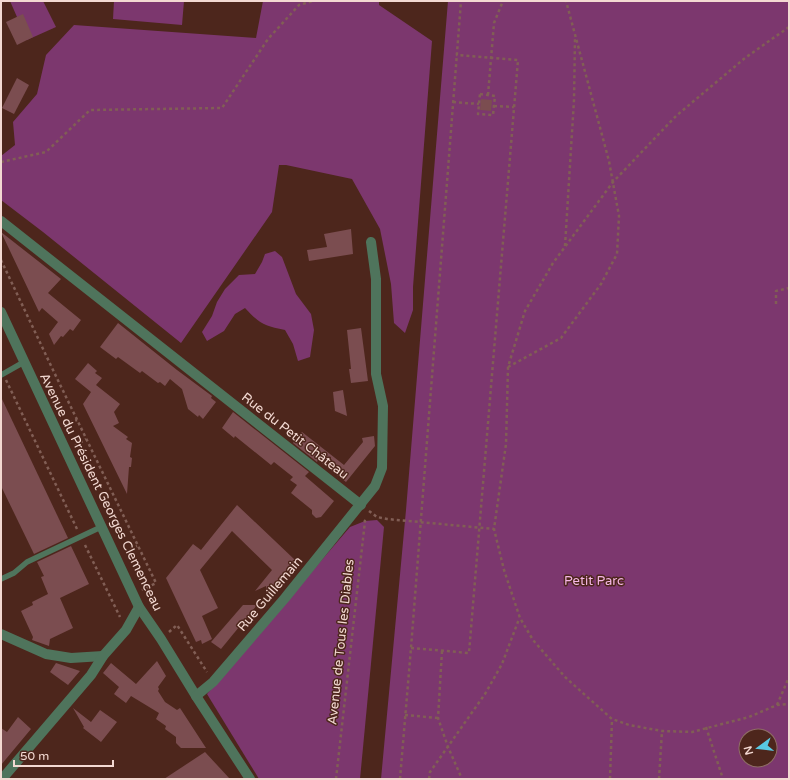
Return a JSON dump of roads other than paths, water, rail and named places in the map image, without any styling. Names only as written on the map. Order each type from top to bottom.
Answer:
[{"type":"street","name":"Rue du Petit Château","points":[[1,221],[358,508]]},
{"type":"street","points":[[358,508],[376,486],[382,468],[383,406],[376,374],[376,279],[371,242]]},
{"type":"street","name":"Avenue du Président Georges Clemenceau","points":[[1,312],[139,607],[250,779]]},
{"type":"street","name":"Rue Guillemain","points":[[196,696],[213,682],[285,598],[358,508]]},
{"type":"street","points":[[2,779],[91,675],[103,656],[126,630],[139,607]]},
{"type":"street","points":[[1,634],[46,654],[71,658],[103,656]]},
{"type":"lane","points":[[2,374],[24,362]]},
{"type":"lane","points":[[1,579],[14,573],[27,562],[101,527]]},
{"type":"park label","name":"Petit Parc","points":[[594,581]]}]
